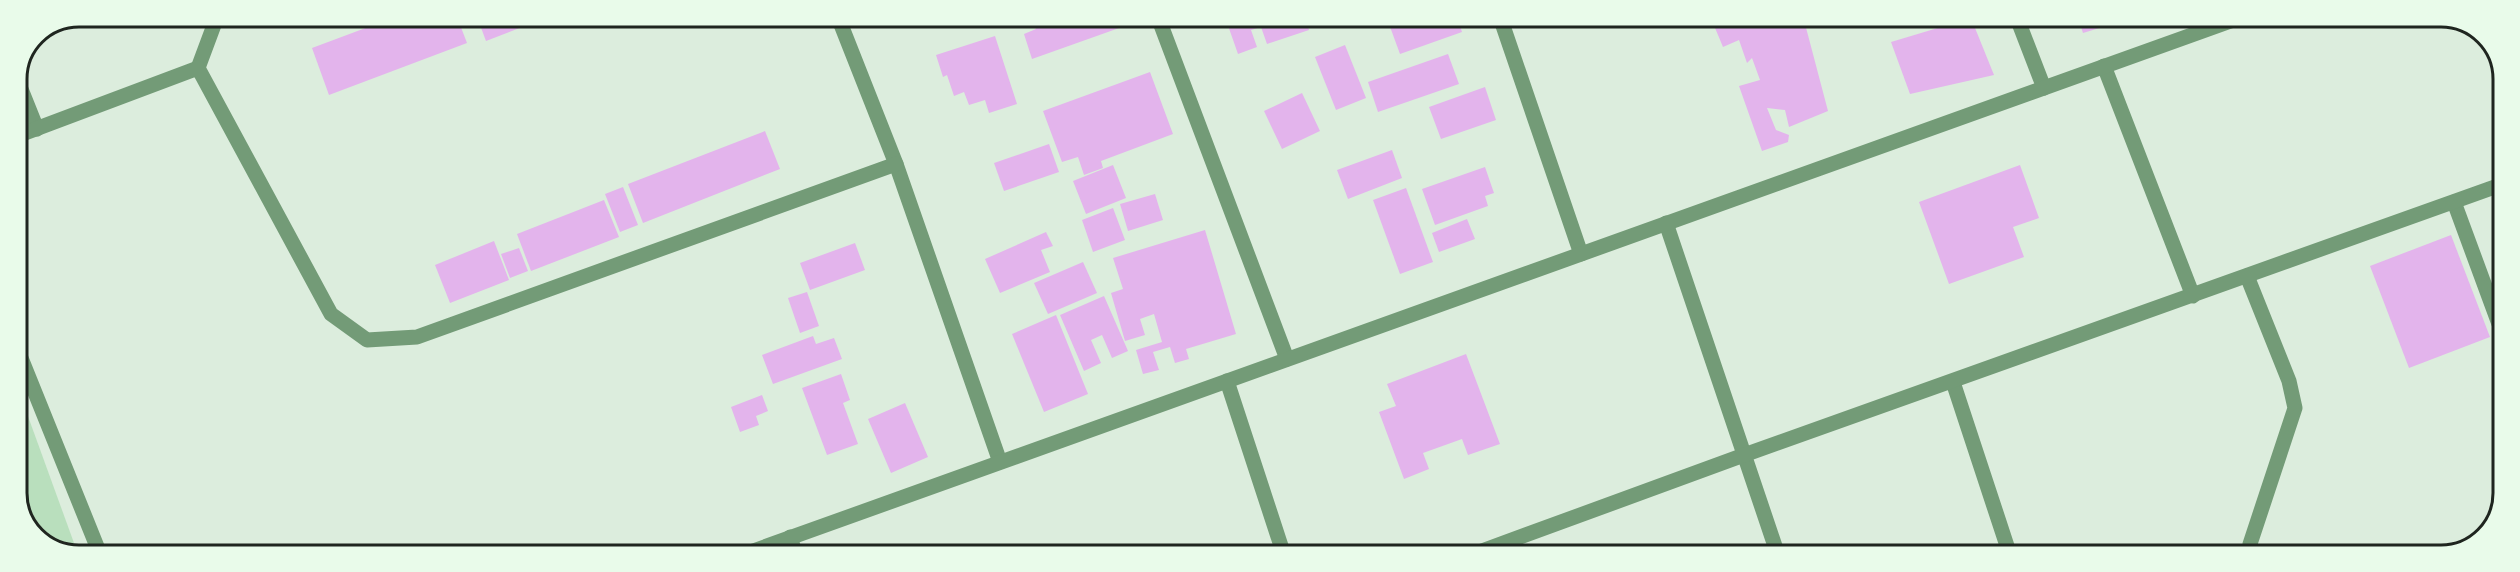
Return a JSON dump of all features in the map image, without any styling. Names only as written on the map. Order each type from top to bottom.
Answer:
[{"type":"street","points":[[213,27],[198,69],[331,314],[367,340],[417,337],[896,164]]},
{"type":"street","points":[[842,27],[896,164],[1000,462]]},
{"type":"street","points":[[1162,27],[1287,359]]},
{"type":"street","points":[[1503,27],[1581,254]]},
{"type":"street","points":[[2020,27],[2044,88]]},
{"type":"street","points":[[769,545],[2214,27]]},
{"type":"street","points":[[2104,66],[2193,296]]},
{"type":"street","points":[[27,132],[198,69]]},
{"type":"street","points":[[27,105],[37,129]]},
{"type":"street","points":[[1498,545],[2493,188]]},
{"type":"street","points":[[2454,202],[2493,308]]},
{"type":"street","points":[[1666,223],[1775,545]]},
{"type":"street","points":[[2247,276],[2289,381],[2295,408],[2250,545]]},
{"type":"street","points":[[27,373],[96,545]]},
{"type":"street","points":[[1227,381],[1281,545]]},
{"type":"street","points":[[1953,382],[2007,545]]},
{"type":"street","points":[[790,537],[793,545]]},
{"type":"green space","points":[[27,414],[75,545],[62,542],[47,534],[31,513],[27,497]]},
{"type":"building","points":[[368,27],[461,27],[467,43],[329,95],[312,48]]},
{"type":"building","points":[[481,27],[522,27],[486,41]]},
{"type":"building","points":[[1035,27],[1122,27],[1032,59],[1024,34],[1036,29]]},
{"type":"building","points":[[1229,27],[1261,27],[1251,30],[1257,47],[1238,54]]},
{"type":"building","points":[[1261,27],[1308,27],[1309,30],[1267,44]]},
{"type":"building","points":[[1390,27],[1460,27],[1462,32],[1400,54]]},
{"type":"building","points":[[1715,27],[1806,27],[1828,111],[1789,127],[1785,110],[1767,108],[1776,130],[1789,135],[1788,142],[1762,151],[1739,86],[1760,80],[1752,58],[1747,63],[1739,40],[1723,47]]},
{"type":"building","points":[[1941,27],[1975,27],[1994,75],[1910,94],[1891,42]]},
{"type":"building","points":[[2081,27],[2103,27],[2083,33]]},
{"type":"building","points":[[995,36],[1017,104],[989,113],[985,100],[969,105],[964,92],[954,96],[947,75],[943,77],[936,55]]},
{"type":"building","points":[[1345,45],[1366,98],[1336,110],[1315,57]]},
{"type":"building","points":[[1448,54],[1459,84],[1378,112],[1368,82]]},
{"type":"building","points":[[1150,72],[1173,134],[1101,161],[1103,168],[1084,175],[1078,157],[1062,162],[1043,111]]},
{"type":"building","points":[[1485,87],[1496,120],[1441,139],[1429,107]]},
{"type":"building","points":[[1302,93],[1320,131],[1282,149],[1264,111]]},
{"type":"building","points":[[765,131],[780,169],[643,223],[628,184]]},
{"type":"building","points":[[1049,144],[1059,172],[1004,191],[994,163]]},
{"type":"building","points":[[1392,150],[1402,178],[1348,199],[1337,170]]},
{"type":"building","points":[[1113,165],[1126,198],[1086,214],[1073,181]]},
{"type":"building","points":[[2020,165],[2039,218],[2013,227],[2024,257],[1949,284],[1919,202]]},
{"type":"building","points":[[1485,167],[1494,193],[1485,196],[1488,206],[1435,225],[1422,189]]},
{"type":"building","points":[[623,187],[638,225],[620,232],[605,194]]},
{"type":"building","points":[[1406,188],[1433,262],[1400,274],[1373,200]]},
{"type":"building","points":[[1155,194],[1163,220],[1128,231],[1120,204]]},
{"type":"building","points":[[604,200],[619,237],[531,271],[517,234]]},
{"type":"building","points":[[1113,208],[1125,240],[1093,252],[1082,220]]},
{"type":"building","points":[[1467,219],[1475,239],[1439,252],[1432,233]]},
{"type":"building","points":[[1205,230],[1236,334],[1186,349],[1189,359],[1175,363],[1170,347],[1153,352],[1159,370],[1143,374],[1136,350],[1162,342],[1154,314],[1140,319],[1145,335],[1125,341],[1111,293],[1123,289],[1113,258]]},
{"type":"building","points":[[1046,232],[1053,246],[1041,250],[1050,272],[1000,293],[985,259]]},
{"type":"building","points":[[2451,235],[2490,337],[2409,368],[2370,266]]},
{"type":"building","points":[[494,241],[509,280],[450,303],[435,265]]},
{"type":"building","points":[[855,243],[865,270],[810,290],[800,263]]},
{"type":"building","points":[[519,248],[528,271],[510,278],[501,254]]},
{"type":"building","points":[[1083,262],[1097,293],[1048,314],[1034,283]]},
{"type":"building","points":[[807,292],[819,326],[800,333],[788,298]]},
{"type":"building","points":[[1104,296],[1128,351],[1112,358],[1102,335],[1091,340],[1101,363],[1084,371],[1060,315]]},
{"type":"building","points":[[1056,315],[1088,394],[1044,412],[1012,334]]},
{"type":"building","points":[[813,336],[816,344],[834,338],[842,359],[773,384],[762,355]]},
{"type":"building","points":[[1466,354],[1500,444],[1468,455],[1462,439],[1423,453],[1429,469],[1404,479],[1379,412],[1396,406],[1387,384]]},
{"type":"building","points":[[841,374],[850,400],[843,403],[858,444],[827,455],[802,388]]},
{"type":"building","points":[[762,395],[768,411],[756,416],[759,425],[740,432],[731,407]]},
{"type":"building","points":[[905,403],[928,457],[891,473],[868,419]]}]
